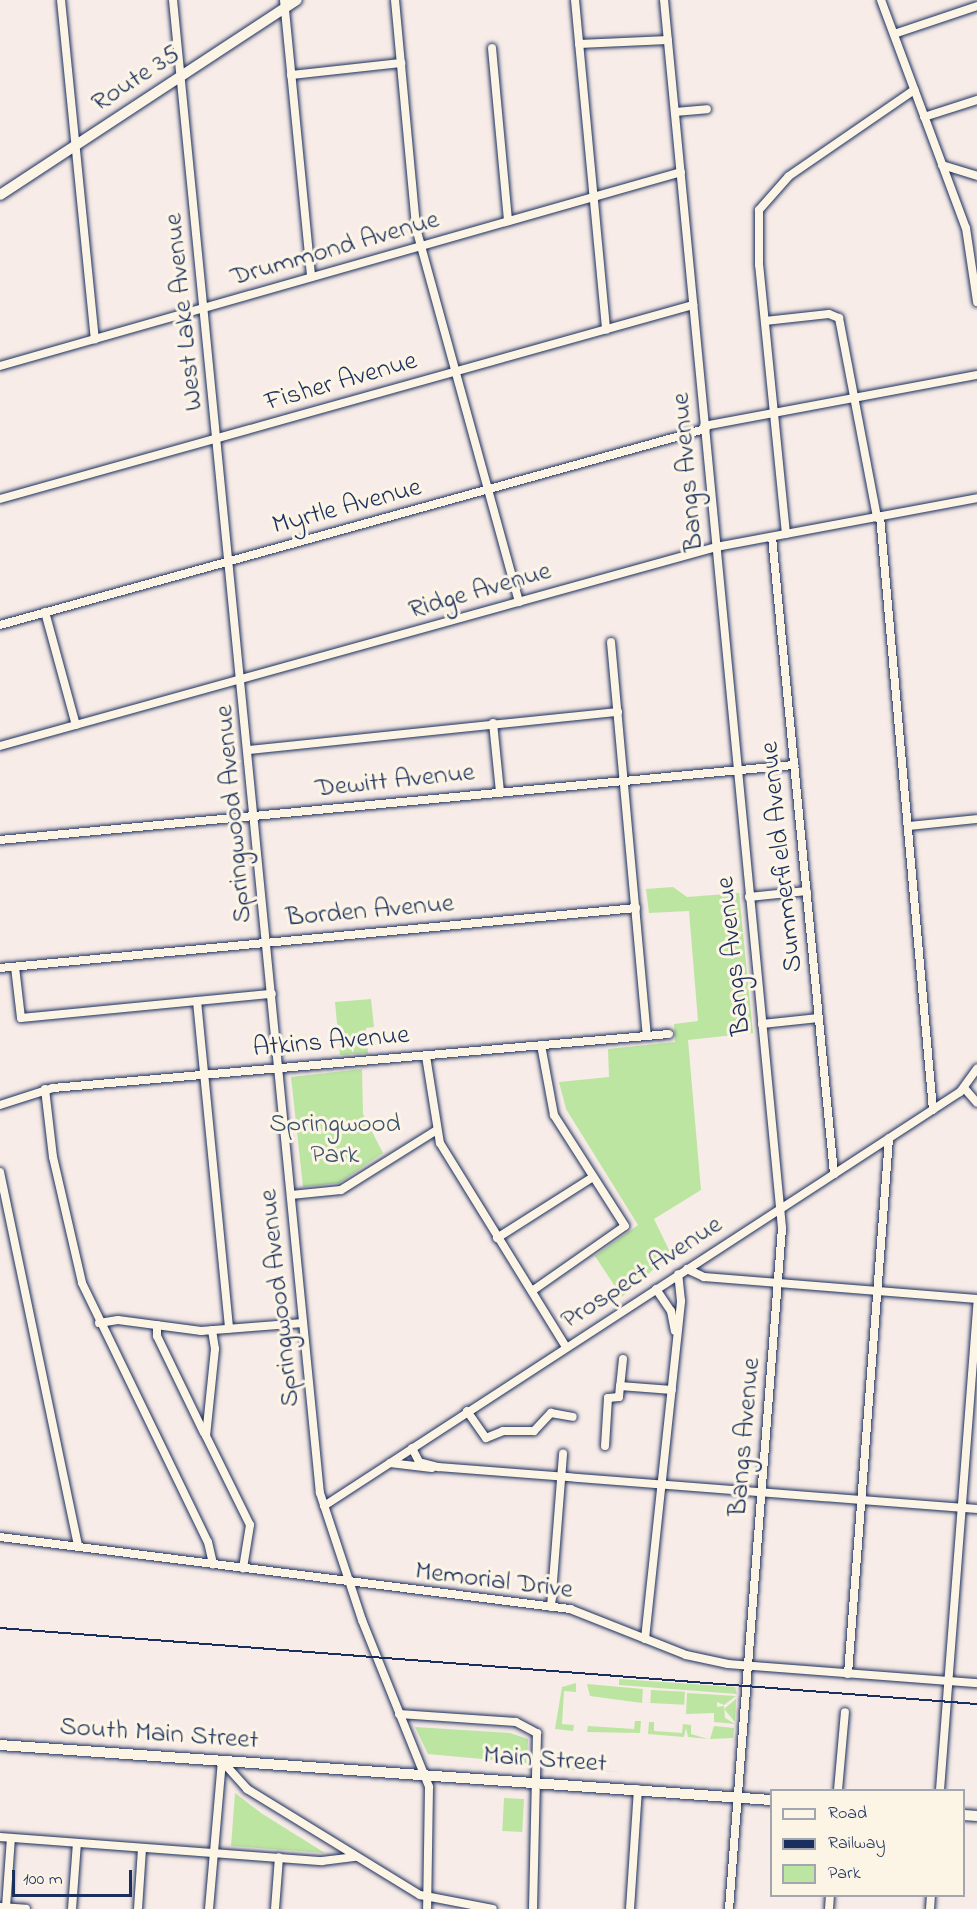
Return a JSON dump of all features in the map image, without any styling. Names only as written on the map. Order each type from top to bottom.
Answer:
[{"type":"main road","name":"Route 35","points":[[0,195],[181,76],[285,4],[297,0]]},
{"type":"main road","name":"South Main Street","points":[[0,1745],[314,1768]]},
{"type":"main road","name":"Main Street","points":[[314,1768],[770,1800]]},
{"type":"street","points":[[61,0],[96,339]]},
{"type":"street","name":"West Lake Avenue","points":[[173,0],[236,621]]},
{"type":"street","points":[[395,0],[421,246],[519,602]]},
{"type":"street","points":[[575,0],[606,330]]},
{"type":"street","name":"Bangs Avenue","points":[[664,0],[736,770],[780,1209],[778,1283],[740,1797],[729,1909]]},
{"type":"street","points":[[881,0],[969,240],[977,302]]},
{"type":"street","points":[[285,4],[311,277]]},
{"type":"street","points":[[894,34],[977,6]]},
{"type":"street","points":[[579,44],[668,40]]},
{"type":"street","points":[[492,48],[508,221]]},
{"type":"street","points":[[291,75],[401,63]]},
{"type":"street","points":[[786,534],[757,220],[762,202],[789,176],[914,90]]},
{"type":"street","points":[[924,117],[977,100]]},
{"type":"street","points":[[675,112],[707,109]]},
{"type":"street","points":[[942,165],[977,176]]},
{"type":"street","name":"Drummond Avenue","points":[[0,366],[681,172]]},
{"type":"street","name":"Fisher Avenue","points":[[0,499],[693,305]]},
{"type":"street","points":[[765,321],[829,314],[840,322],[878,516],[933,1110]]},
{"type":"street","name":"Myrtle Avenue","points":[[0,625],[705,427],[977,375]]},
{"type":"street","name":"Ridge Avenue","points":[[0,746],[716,547],[977,498]]},
{"type":"street","name":"Summerfield Avenue","points":[[772,537],[834,1174]]},
{"type":"street","points":[[45,612],[76,725]]},
{"type":"street","name":"Springwood Avenue","points":[[236,621],[303,1323],[324,1506],[349,1584],[431,1797],[424,1898],[427,1909]]},
{"type":"street","points":[[611,642],[647,1035]]},
{"type":"street","points":[[249,750],[493,723],[618,712]]},
{"type":"street","points":[[493,723],[500,792]]},
{"type":"street","name":"Dewitt Avenue","points":[[0,840],[794,765]]},
{"type":"street","points":[[908,826],[977,819]]},
{"type":"street","points":[[749,897],[807,891]]},
{"type":"street","name":"Borden Avenue","points":[[0,968],[636,908]]},
{"type":"street","points":[[15,967],[21,1018],[272,994]]},
{"type":"street","points":[[197,1001],[206,1074],[229,1328]]},
{"type":"street","points":[[762,1024],[819,1018]]},
{"type":"street","name":"Atkins Avenue","points":[[0,1105],[45,1089],[669,1034]]},
{"type":"street","points":[[532,1291],[624,1231],[548,1101],[541,1045]]},
{"type":"street","points":[[426,1056],[435,1131],[497,1238],[566,1347]]},
{"type":"street","name":"Prospect Avenue","points":[[324,1506],[965,1089],[977,1069]]},
{"type":"street","points":[[45,1089],[53,1157],[76,1259],[99,1323],[208,1542],[213,1564]]},
{"type":"street","points":[[965,1089],[977,1103]]},
{"type":"street","points":[[291,1195],[341,1190],[435,1131]]},
{"type":"street","points":[[848,1674],[889,1139]]},
{"type":"street","points":[[0,1172],[78,1544]]},
{"type":"street","points":[[497,1238],[593,1177]]},
{"type":"street","points":[[645,1639],[683,1271],[704,1277],[977,1299]]},
{"type":"street","points":[[656,1289],[671,1311],[677,1342]]},
{"type":"street","points":[[940,1789],[977,1304]]},
{"type":"street","points":[[99,1323],[212,1330],[303,1323]]},
{"type":"street","points":[[157,1325],[157,1336],[250,1525],[243,1568]]},
{"type":"street","points":[[206,1436],[215,1349],[212,1330]]},
{"type":"street","points":[[605,1446],[608,1398],[619,1397],[623,1359]]},
{"type":"street","points":[[620,1386],[672,1390]]},
{"type":"street","points":[[467,1411],[486,1438],[503,1431],[534,1431],[551,1413],[573,1417]]},
{"type":"street","points":[[412,1448],[420,1462],[438,1467]]},
{"type":"street","points":[[551,1607],[563,1453]]},
{"type":"street","points":[[390,1462],[977,1509]]},
{"type":"street","name":"Memorial Drive","points":[[0,1537],[78,1544],[349,1584],[551,1607],[588,1614],[686,1655],[748,1666],[977,1683]]},
{"type":"street","points":[[838,1789],[845,1712]]},
{"type":"street","points":[[399,1714],[527,1724],[539,1740],[533,1909]]},
{"type":"street","points":[[209,1909],[222,1761]]},
{"type":"street","points":[[222,1761],[247,1789],[424,1898],[494,1909]]},
{"type":"street","points":[[630,1909],[638,1789]]},
{"type":"street","points":[[0,1837],[142,1849],[279,1857],[356,1857]]},
{"type":"street","points":[[11,1838],[3,1907],[26,1909]]},
{"type":"street","points":[[72,1909],[77,1843]]},
{"type":"street","points":[[138,1909],[142,1849]]},
{"type":"street","points":[[275,1909],[279,1857]]},
{"type":"green space","points":[[673,887],[687,897],[739,893],[753,1033],[688,1040],[701,1190],[654,1219],[671,1254],[622,1297],[595,1256],[638,1225],[566,1109],[559,1082],[609,1077],[608,1049],[675,1042],[674,1024],[698,1021],[689,911],[649,913],[646,889]]},
{"type":"green space","points":[[371,999],[374,1027],[366,1028],[368,1053],[340,1055],[335,1002]]},
{"type":"green space","name":"Springwood Park","points":[[362,1069],[363,1114],[383,1153],[339,1183],[303,1187],[291,1077]]},
{"type":"green space","points":[[619,1679],[735,1687],[737,1694],[619,1685]]},
{"type":"green space","points":[[576,1683],[576,1692],[564,1691],[562,1724],[574,1725],[573,1731],[555,1729],[562,1687]]},
{"type":"green space","points":[[587,1684],[643,1689],[642,1703],[590,1696]]},
{"type":"green space","points":[[651,1690],[685,1692],[684,1705],[650,1703]]},
{"type":"green space","points":[[687,1693],[736,1696],[724,1705],[717,1702],[717,1707],[724,1706],[725,1718],[735,1724],[714,1722],[714,1713],[686,1714]]},
{"type":"green space","points":[[736,1699],[735,1722],[724,1709]]},
{"type":"green space","points":[[635,1721],[641,1721],[640,1733],[587,1732],[588,1726],[634,1729]]},
{"type":"green space","points":[[649,1722],[654,1722],[654,1731],[682,1733],[683,1724],[691,1725],[691,1734],[708,1739],[688,1737],[686,1728],[684,1737],[648,1734]]},
{"type":"green space","points":[[714,1726],[734,1728],[733,1738],[710,1739]]},
{"type":"green space","points":[[415,1727],[510,1733],[528,1739],[527,1763],[428,1754]]},
{"type":"green space","points":[[559,1747],[559,1767],[622,1772],[559,1769],[554,1767]]},
{"type":"green space","points":[[235,1793],[261,1813],[325,1853],[231,1846]]},
{"type":"green space","points":[[504,1798],[524,1799],[522,1832],[502,1831]]},
{"type":"railway","points":[[0,1628],[977,1704]]}]
